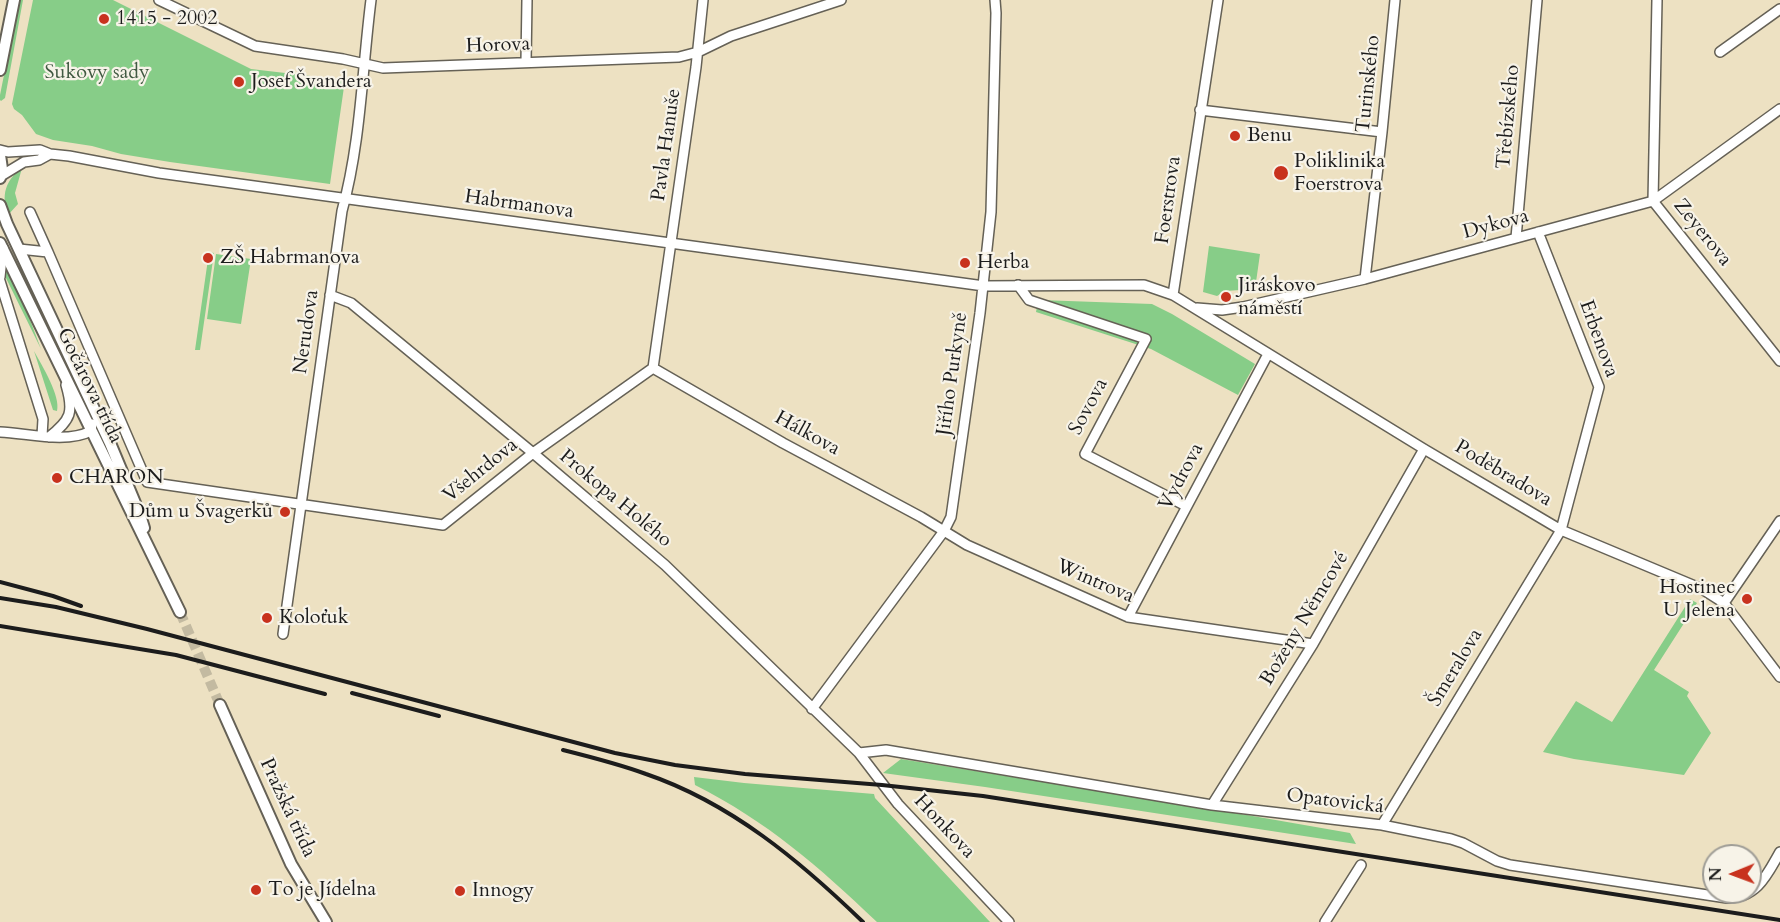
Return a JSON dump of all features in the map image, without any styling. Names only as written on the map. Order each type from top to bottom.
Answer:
[{"type":"street","points":[[0,70],[14,0]]},
{"type":"street","name":"Horova","points":[[159,0],[255,45],[383,68],[679,57],[698,52],[731,36],[841,0]]},
{"type":"street","points":[[180,10],[182,0]]},
{"type":"street","name":"Nerudova","points":[[283,634],[342,211],[349,185],[371,0]]},
{"type":"street","points":[[526,62],[527,0]]},
{"type":"street","name":"Pavla Hanuše","points":[[671,243],[698,52],[703,0]]},
{"type":"street","name":"Jiřího Purkyně","points":[[812,708],[944,531],[951,517],[984,286],[991,212],[995,0]]},
{"type":"street","name":"Foerstrova","points":[[1173,295],[1218,0]]},
{"type":"street","name":"Turinského","points":[[1365,279],[1395,0]]},
{"type":"street","name":"Třebízského","points":[[1516,238],[1537,0]]},
{"type":"street","name":"Zeyerova","points":[[1657,0],[1653,201],[1780,360]]},
{"type":"street","points":[[1720,52],[1780,9]]},
{"type":"street","name":"Dykova","points":[[1195,308],[1222,310],[1243,307],[1365,279],[1653,201],[1780,109]]},
{"type":"street","points":[[1200,110],[1382,132]]},
{"type":"street","name":"Habrmanova","points":[[0,150],[8,152],[40,150],[50,154],[159,173],[984,286]]},
{"type":"street","name":"Habrmanova","points":[[0,177],[24,162],[39,160],[50,154]]},
{"type":"street","points":[[0,155],[2,162],[0,177]]},
{"type":"street","name":"Gočárova třída","points":[[0,205],[95,409],[140,515],[148,543],[180,612]]},
{"type":"street","name":"Gočárova třída","points":[[30,212],[128,435],[142,473],[148,482]]},
{"type":"street","name":"Erbenova","points":[[1538,232],[1599,387],[1561,530]]},
{"type":"street","points":[[653,368],[671,243]]},
{"type":"street","points":[[1,245],[0,279],[43,419],[45,436]]},
{"type":"street","name":"Gočárova třída","points":[[1,245],[139,530],[148,543]]},
{"type":"street","points":[[19,249],[48,252]]},
{"type":"street","name":"Sovova","points":[[1018,285],[1029,300],[1146,339],[1085,454],[1186,506]]},
{"type":"street","points":[[984,286],[1144,285],[1173,295],[1195,308]]},
{"type":"street","name":"Prokopa Holého","points":[[330,295],[351,303],[665,565],[859,753]]},
{"type":"street","name":"Poděbradova","points":[[1195,308],[1561,530],[1702,589],[1724,603],[1780,677]]},
{"type":"street","name":"Vydrova","points":[[1128,617],[1268,354]]},
{"type":"street","name":"Všehrdova","points":[[148,482],[443,525],[533,453],[653,368]]},
{"type":"street","name":"Hálkova","points":[[653,368],[783,443],[944,531]]},
{"type":"street","points":[[45,436],[61,427],[68,419],[70,412],[70,402],[62,370]]},
{"type":"street","points":[[0,432],[45,436],[78,435],[91,431],[95,409]]},
{"type":"street","name":"Boženy Němcové","points":[[1212,805],[1313,644],[1424,449]]},
{"type":"street","points":[[1724,603],[1780,521]]},
{"type":"street","name":"Šmeralova","points":[[1382,825],[1561,530]]},
{"type":"street","name":"Wintrova","points":[[944,531],[967,545],[1128,617],[1313,644]]},
{"type":"street","name":"Pražská třída","points":[[220,705],[291,864],[326,922]]},
{"type":"street","name":"Opatovická","points":[[859,753],[886,750],[1212,805],[1382,825],[1451,839],[1510,865],[1727,898],[1744,896],[1757,888],[1780,852]]},
{"type":"street","name":"Honkova","points":[[859,753],[898,804],[1009,922]]},
{"type":"street","points":[[1326,922],[1361,865]]},
{"type":"green space","points":[[19,0],[23,0],[5,98],[1,101],[0,95]]},
{"type":"green space","name":"Sukovy sady","points":[[33,0],[113,0],[251,69],[345,80],[330,184],[121,154],[92,146],[53,140],[36,134],[12,104]]},
{"type":"green space","points":[[22,168],[15,193],[18,204],[8,215],[5,201],[6,189],[8,183]]},
{"type":"green space","points":[[1209,246],[1260,254],[1255,289],[1225,291],[1217,296],[1203,292]]},
{"type":"green space","points":[[209,252],[214,253],[200,350],[195,350]]},
{"type":"green space","points":[[216,254],[251,259],[241,324],[207,319]]},
{"type":"green space","points":[[7,269],[18,288],[41,349],[5,276]]},
{"type":"green space","points":[[1040,300],[1152,304],[1255,364],[1238,395],[1151,349],[1036,312]]},
{"type":"green space","points":[[34,351],[54,389],[57,411],[53,410]]},
{"type":"green space","points":[[1690,599],[1697,603],[1654,670],[1689,692],[1687,696],[1711,733],[1684,775],[1574,759],[1543,752],[1576,701],[1612,722]]},
{"type":"green space","points":[[901,759],[1350,833],[1356,844],[883,773]]},
{"type":"green space","points":[[694,777],[874,794],[875,798],[990,922],[877,922],[791,846],[746,814],[695,785]]},
{"type":"tunnel","points":[[180,612],[220,705]]},
{"type":"railway","points":[[0,582],[81,606]]},
{"type":"railway","points":[[0,598],[56,607],[147,629],[615,753],[675,765],[745,774],[983,796],[1780,920]]},
{"type":"railway","points":[[0,626],[176,655],[325,694]]},
{"type":"railway","points":[[352,693],[439,716]]},
{"type":"railway","points":[[563,750],[636,770],[677,786],[735,817],[789,856],[863,922]]},
{"type":"place","name":"1415 - 2002","points":[[104,19]]},
{"type":"place","name":"Josef Švandera","points":[[239,82]]},
{"type":"place","name":"Benu","points":[[1235,136]]},
{"type":"place","name":"Poliklinika Foerstrova","points":[[1281,173]]},
{"type":"place","name":"ZŠ Habrmanova","points":[[208,258]]},
{"type":"place","name":"Herba","points":[[965,263]]},
{"type":"place","name":"Jiráskovo náměstí","points":[[1226,297]]},
{"type":"place","name":"CHARON","points":[[57,478]]},
{"type":"place","name":"Dům u Švagerků","points":[[285,512]]},
{"type":"place","name":"Hostinec U Jelena","points":[[1747,599]]},
{"type":"place","name":"Koloťuk","points":[[267,618]]},
{"type":"place","name":"To je Jídelna","points":[[256,890]]},
{"type":"place","name":"Innogy","points":[[460,891]]}]
